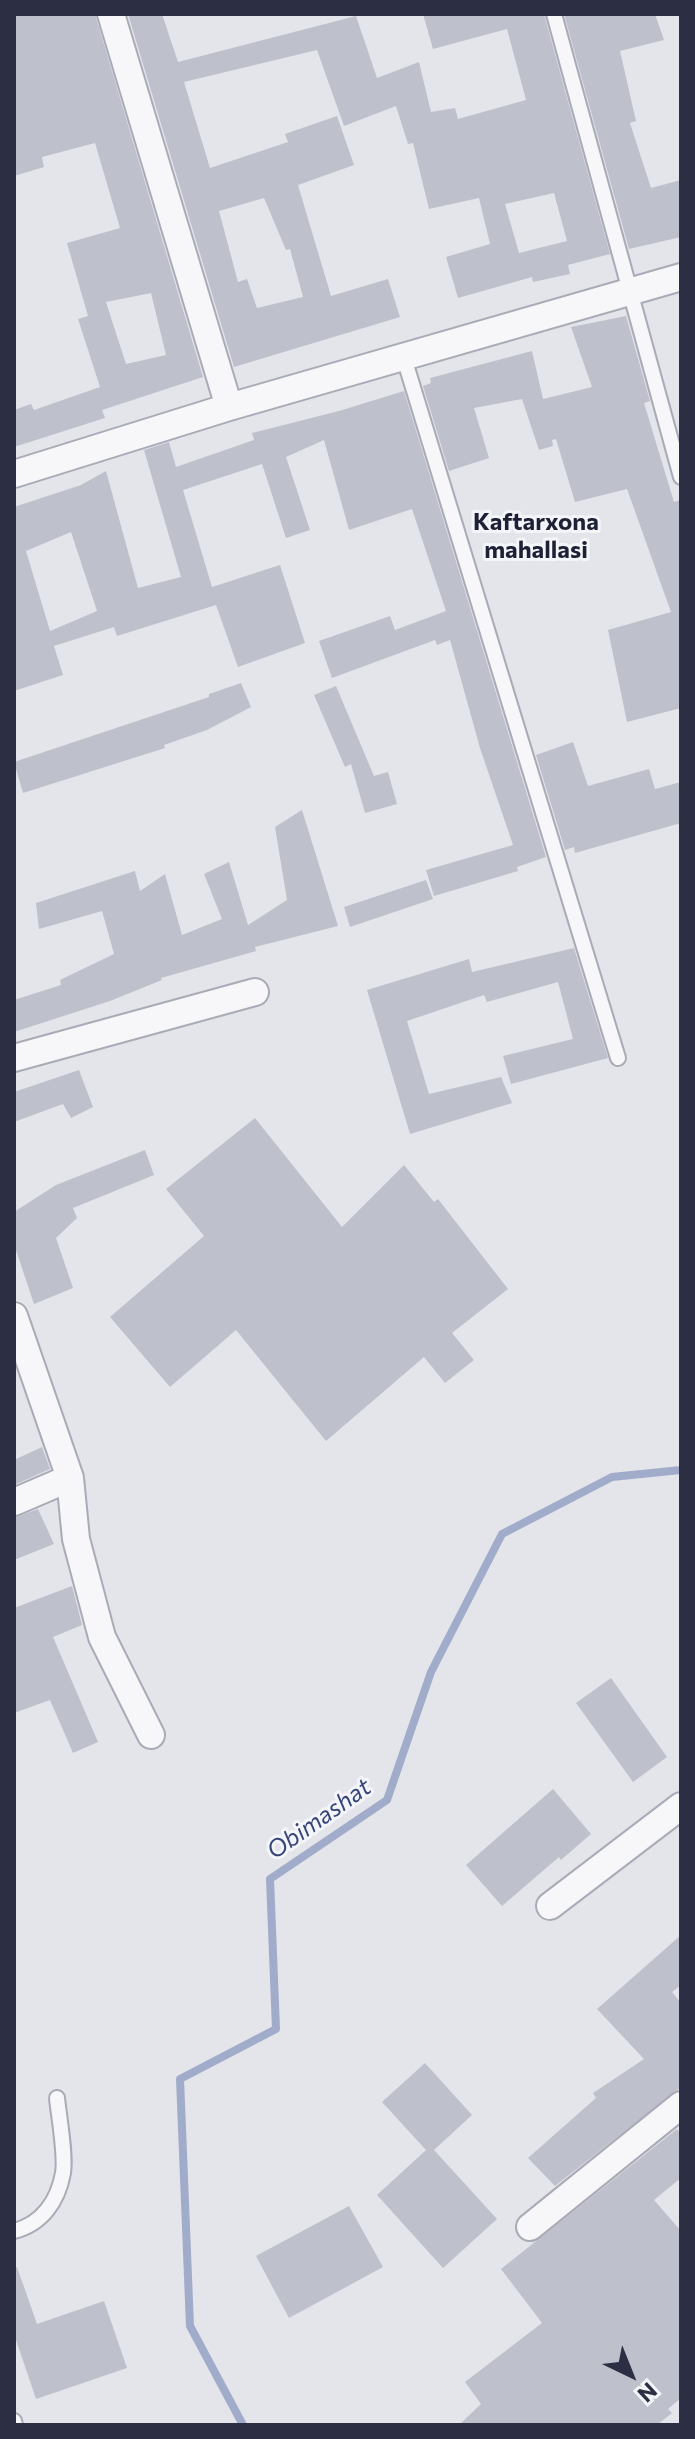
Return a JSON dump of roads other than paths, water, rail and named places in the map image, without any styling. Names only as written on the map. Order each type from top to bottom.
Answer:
[{"type":"street","points":[[111,14],[229,407]]},
{"type":"street","points":[[14,474],[229,407],[681,277]]},
{"type":"street","points":[[14,1058],[255,992]]},
{"type":"street","points":[[14,1316],[70,1478],[76,1539],[102,1637],[151,1735]]},
{"type":"street","points":[[14,1502],[70,1478]]},
{"type":"street","points":[[550,1906],[681,1806]]},
{"type":"street","points":[[530,2227],[681,2105]]},
{"type":"lane","points":[[554,14],[681,477]]},
{"type":"lane","points":[[404,358],[618,1058]]},
{"type":"lane","points":[[14,2231],[29,2227],[48,2211],[63,2172],[57,2098]]},
{"type":"waterway","name":"Obimashat","points":[[243,2425],[190,2326],[180,2079],[276,2029],[270,1879],[387,1800],[431,1672],[502,1534],[612,1477],[681,1470]]},
{"type":"district","name":"Kaftarxona mahallasi","points":[[536,536]]}]
